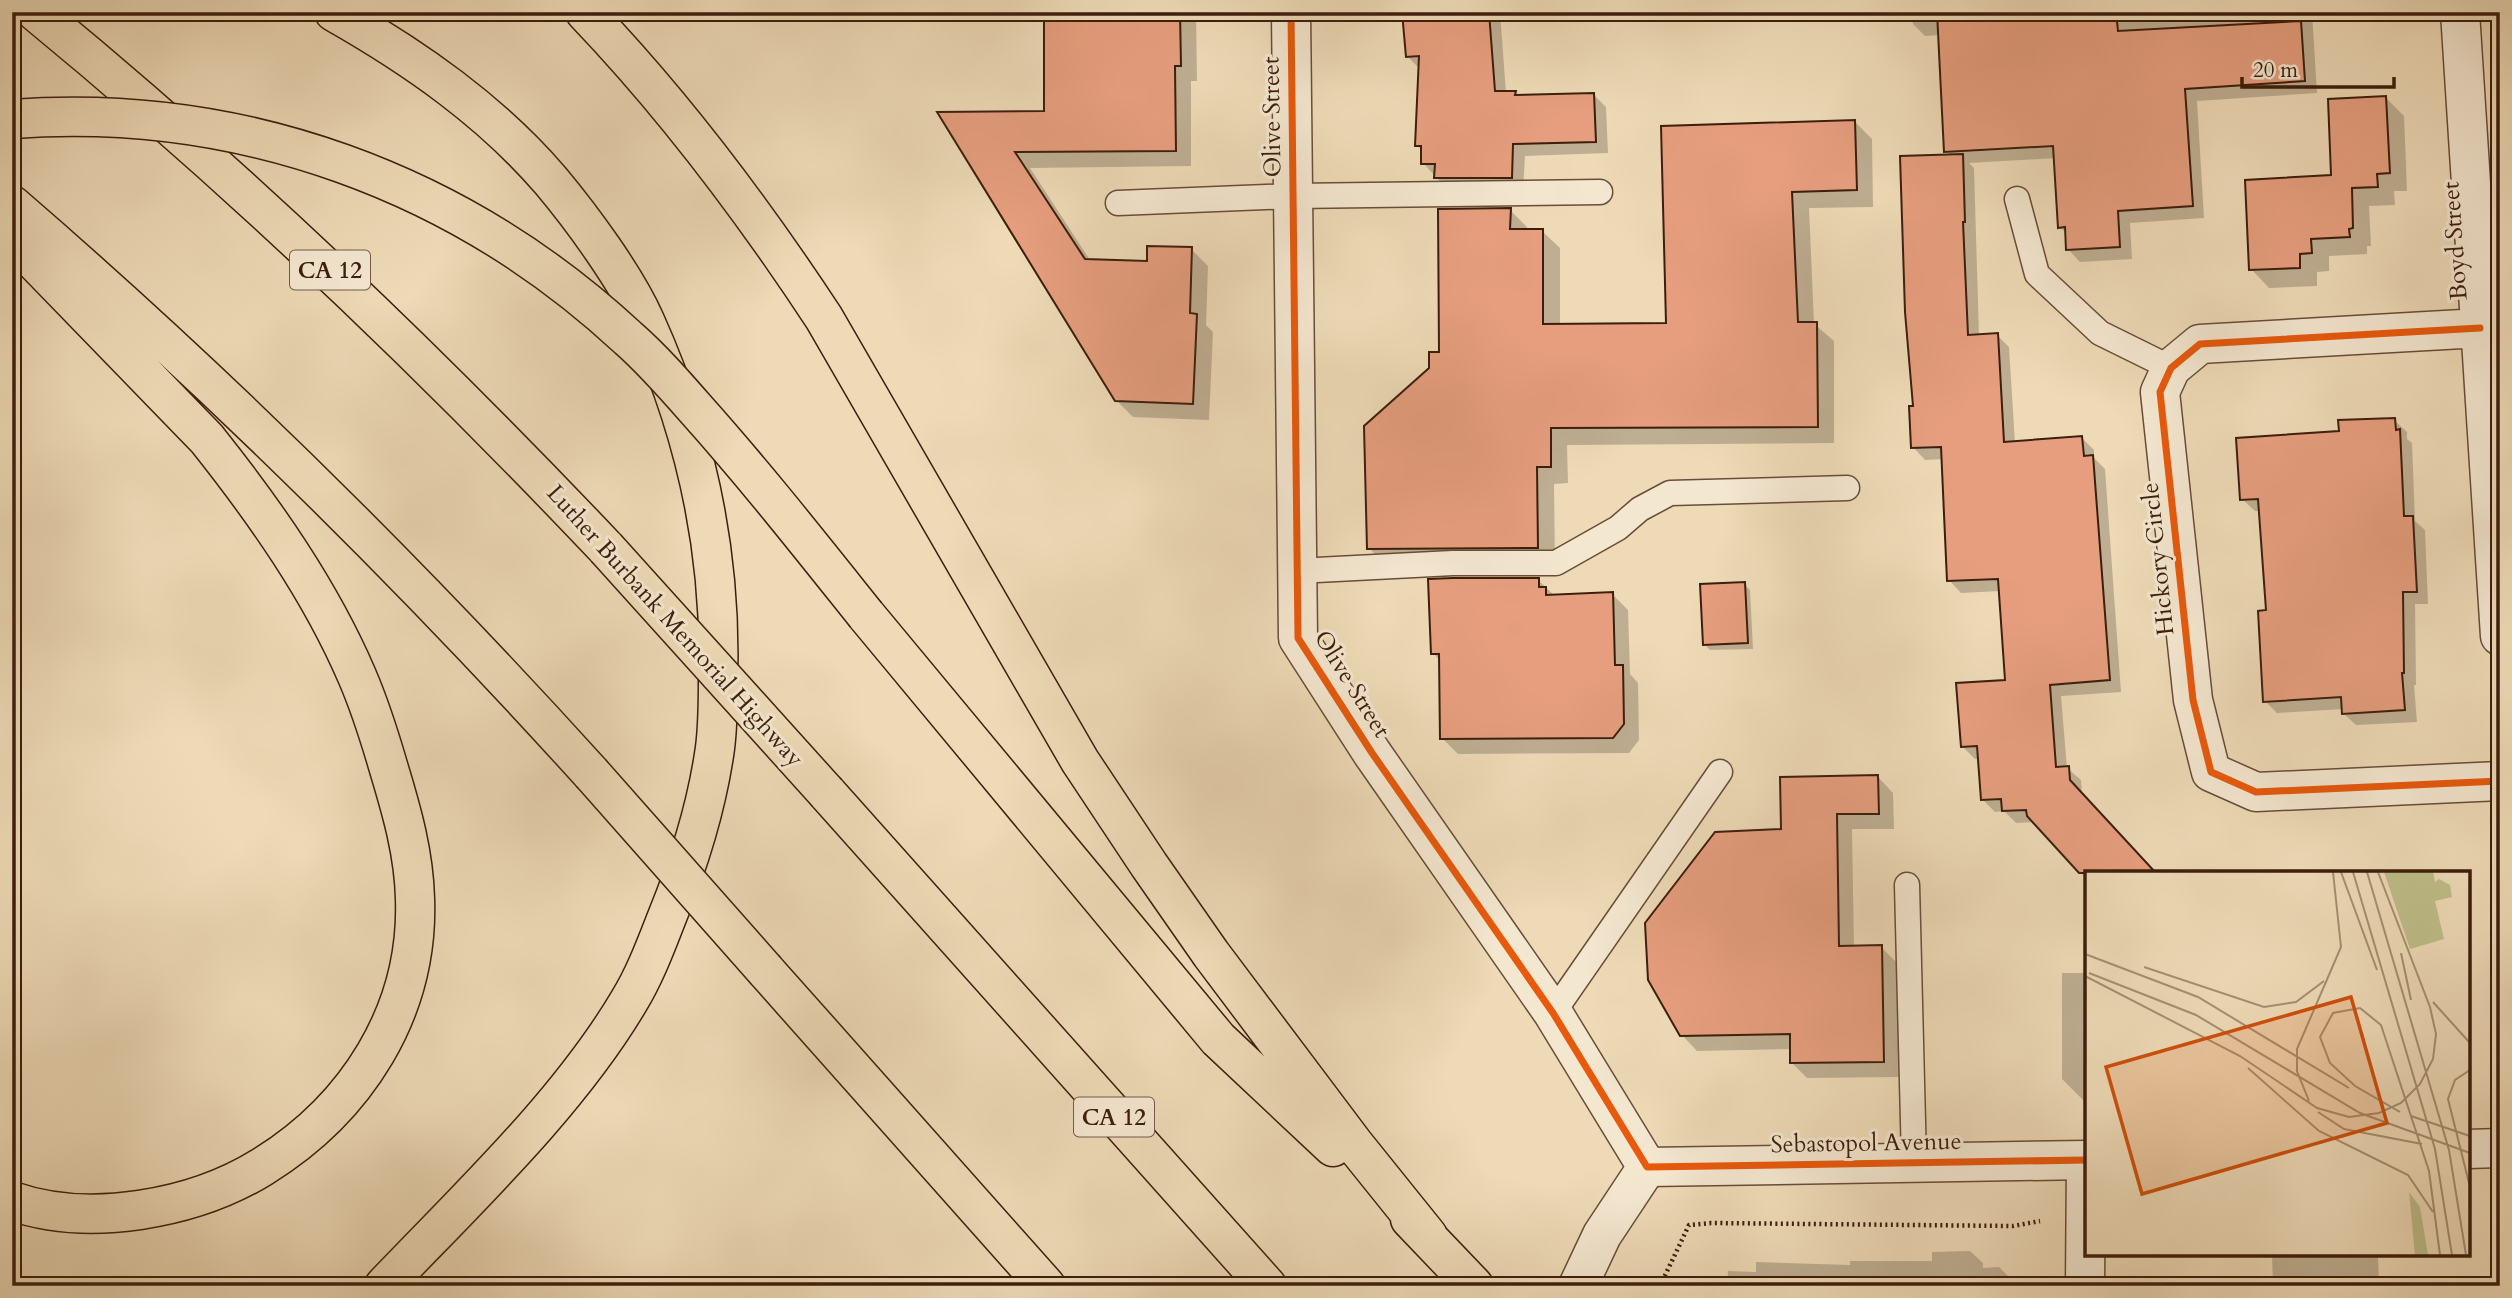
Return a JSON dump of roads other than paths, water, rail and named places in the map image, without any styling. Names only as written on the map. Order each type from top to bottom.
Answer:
[{"type":"highway","name":"Luther Burbank Memorial Highway","points":[[36,12],[162,117],[335,274],[517,454],[606,548],[827,793],[1267,1286]]},
{"type":"highway","points":[[334,12],[423,66],[470,102],[508,137],[551,181],[623,282],[644,318],[668,376],[687,433],[712,543],[719,641],[716,745],[707,794],[678,888],[631,999],[602,1042],[534,1127],[384,1286]]},
{"type":"highway","points":[[585,12],[675,112],[780,252],[824,318],[1021,660],[1103,796],[1149,865],[1346,1133],[1428,1236],[1474,1286]]},
{"type":"highway","points":[[12,119],[60,117],[181,123],[266,139],[347,164],[429,200],[511,246],[588,303],[661,370],[752,473],[866,615],[1218,1039],[1428,1236]]},
{"type":"highway","points":[[12,205],[127,306],[255,426],[420,589],[591,773],[1046,1286]]},
{"type":"highway","points":[[12,238],[208,439],[304,574],[357,676],[377,728],[404,818],[415,898],[414,935],[409,968],[389,1030],[370,1064],[347,1095],[322,1123],[289,1151],[251,1174],[215,1191],[177,1203],[95,1213],[56,1210],[12,1201]]},
{"type":"street","name":"Olive Street","points":[[1291,12],[1298,638],[1371,752],[1553,1013],[1647,1167]]},
{"type":"street","name":"Boyd Street","points":[[2460,12],[2490,327],[2500,636]]},
{"type":"street","points":[[2171,368],[2200,344],[2490,327]]},
{"type":"street","name":"Hickory Circle","points":[[2171,368],[2160,393],[2193,700],[2211,772],[2256,792],[2500,781]]},
{"type":"street","points":[[2470,1149],[2500,1148]]},
{"type":"street","name":"Sebastopol Avenue","points":[[1647,1167],[2085,1160]]},
{"type":"street","points":[[1578,1286],[1602,1235],[1647,1167]]},
{"type":"street","points":[[2085,1256],[2085,1286]]},
{"type":"lane","points":[[1118,203],[1293,196],[1600,192]]},
{"type":"lane","points":[[2017,199],[2036,274],[2100,332],[2171,368]]},
{"type":"lane","points":[[1297,571],[1453,563],[1556,563],[1581,551],[1618,528],[1640,509],[1670,493],[1847,488]]},
{"type":"lane","points":[[1553,1013],[1720,772]]},
{"type":"lane","points":[[1907,885],[1914,1161]]}]
